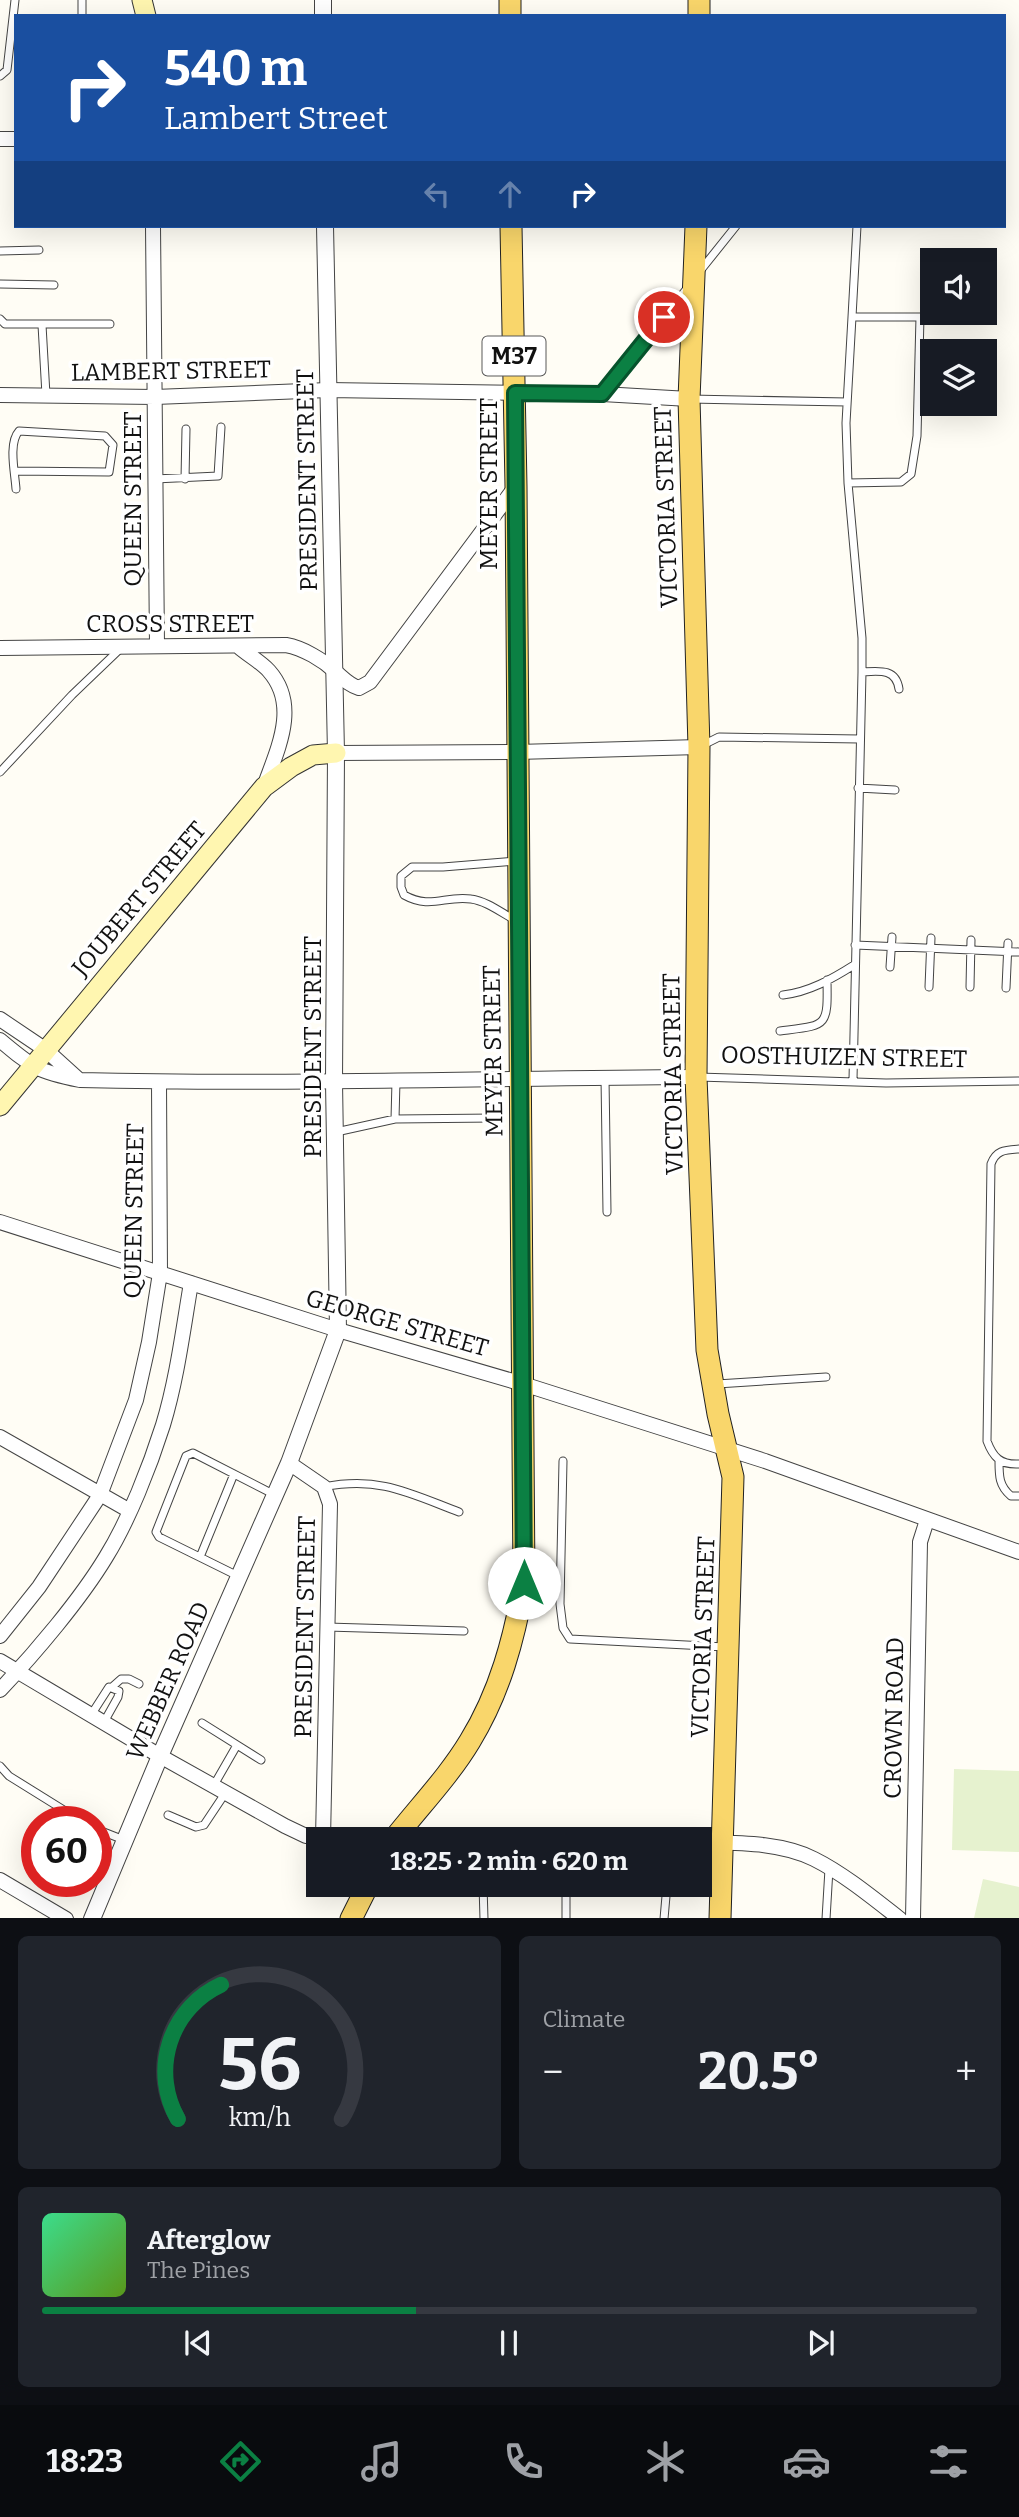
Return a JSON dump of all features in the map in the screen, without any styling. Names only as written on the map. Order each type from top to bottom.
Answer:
[{"type":"main road","name":"MEYER STREET","points":[[403,1827],[469,1743],[494,1695],[510,1652],[524,1583],[512,228]]},
{"type":"main road","name":"VICTORIA STREET","points":[[696,228],[689,399],[699,747],[696,1077],[707,1350],[733,1477],[720,1918]]},
{"type":"main road","name":"JOUBERT STREET","points":[[0,1105],[264,787],[313,755],[335,753]]},
{"type":"main road","points":[[351,1918],[361,1897]]},
{"type":"street","name":"QUEEN STREET","points":[[153,228],[157,646]]},
{"type":"street","name":"PRESIDENT STREET","points":[[322,1827],[330,1504],[324,1487],[289,1463],[338,1330],[334,1082],[335,753],[325,228]]},
{"type":"street","name":"LAMBERT STREET","points":[[0,395],[155,397],[328,390],[602,394],[689,399]]},
{"type":"street","points":[[334,670],[352,686],[359,688],[370,682],[516,486]]},
{"type":"street","points":[[239,647],[269,672],[281,690],[286,713],[283,736],[264,787]]},
{"type":"street","name":"CROSS STREET","points":[[0,648],[296,647],[334,670]]},
{"type":"street","points":[[335,753],[699,747]]},
{"type":"street","points":[[0,1019],[46,1050],[79,1080]]},
{"type":"street","points":[[0,1040],[33,1067]]},
{"type":"street","name":"OOSTHUIZEN STREET","points":[[33,1067],[56,1076],[79,1080],[159,1082],[696,1077]]},
{"type":"street","name":"QUEEN STREET","points":[[0,1636],[38,1587],[100,1494],[135,1400],[149,1342],[160,1273],[159,1082]]},
{"type":"street","name":"GEORGE STREET","points":[[0,1222],[338,1330],[523,1384],[765,1461],[1019,1552]]},
{"type":"street","points":[[0,1690],[18,1672],[75,1601],[106,1558],[130,1511],[163,1425],[180,1352],[191,1283]]},
{"type":"street","points":[[0,1437],[130,1511]]},
{"type":"street","name":"WEBBER ROAD","points":[[92,1918],[160,1756],[289,1463]]},
{"type":"street","name":"CROWN ROAD","points":[[913,1918],[920,1542],[926,1520]]},
{"type":"street","points":[[0,1661],[160,1756],[306,1836]]},
{"type":"street","points":[[712,1843],[785,1850],[813,1858],[867,1893],[899,1918]]},
{"type":"street","points":[[0,1880],[64,1918]]},
{"type":"lane","points":[[0,76],[7,70],[15,0]]},
{"type":"lane","points":[[602,394],[734,228]]},
{"type":"lane","points":[[853,1080],[862,638],[848,483],[847,402],[856,228]]},
{"type":"lane","points":[[0,251],[38,250]]},
{"type":"lane","points":[[0,284],[54,285]]},
{"type":"lane","points":[[848,483],[901,482],[911,474],[917,436],[919,374],[920,317],[852,317]]},
{"type":"lane","points":[[0,319],[5,324],[110,324]]},
{"type":"lane","points":[[42,325],[46,395]]},
{"type":"lane","name":"LAMBERT STREET","points":[[689,399],[847,402]]},
{"type":"lane","points":[[155,479],[218,476],[221,426]]},
{"type":"lane","points":[[186,429],[186,479]]},
{"type":"lane","points":[[15,471],[110,472],[113,445],[105,436],[19,431],[13,439],[16,489]]},
{"type":"lane","points":[[0,772],[72,695],[123,646]]},
{"type":"lane","points":[[862,672],[885,671],[893,674],[899,689]]},
{"type":"lane","points":[[699,747],[719,737],[859,739]]},
{"type":"lane","points":[[858,788],[895,790]]},
{"type":"lane","points":[[517,861],[412,867],[401,876],[401,887],[404,895],[420,902],[468,898],[480,901],[518,922]]},
{"type":"lane","points":[[890,967],[892,937]]},
{"type":"lane","points":[[929,987],[931,938]]},
{"type":"lane","points":[[970,987],[971,940]]},
{"type":"lane","points":[[1006,988],[1008,943]]},
{"type":"lane","points":[[855,945],[1019,952]]},
{"type":"lane","points":[[783,995],[797,993],[854,965]]},
{"type":"lane","points":[[780,1031],[813,1027],[823,1021],[828,1009],[827,980]]},
{"type":"lane","points":[[605,1077],[607,1212]]},
{"type":"lane","name":"OOSTHUIZEN STREET","points":[[696,1077],[886,1083],[1019,1081]]},
{"type":"lane","points":[[395,1119],[396,1081]]},
{"type":"lane","points":[[336,1133],[395,1119],[495,1118]]},
{"type":"lane","points":[[1019,1149],[1000,1151],[991,1164],[987,1441],[992,1454],[999,1461],[1019,1464]]},
{"type":"lane","points":[[713,1384],[826,1377]]},
{"type":"lane","points":[[239,1576],[159,1536],[156,1532],[186,1456],[193,1453],[275,1495]]},
{"type":"lane","points":[[563,1461],[560,1604],[563,1628],[570,1639],[729,1647]]},
{"type":"lane","points":[[999,1461],[999,1480],[1003,1490],[1011,1496],[1019,1496]]},
{"type":"lane","points":[[200,1557],[234,1474]]},
{"type":"lane","points":[[324,1487],[349,1482],[395,1487],[459,1512]]},
{"type":"lane","points":[[327,1627],[464,1631]]},
{"type":"lane","points":[[97,1719],[109,1689],[121,1679],[129,1679],[139,1684]]},
{"type":"lane","points":[[97,1719],[118,1697],[118,1691],[109,1689]]},
{"type":"lane","points":[[202,1723],[261,1760]]},
{"type":"lane","points":[[168,1815],[196,1827],[204,1825],[237,1745]]},
{"type":"lane","points":[[0,1766],[9,1776],[57,1806]]},
{"type":"lane","points":[[112,1835],[125,1840]]},
{"type":"lane","points":[[826,1918],[829,1869]]},
{"type":"lane","points":[[483,1897],[484,1918]]},
{"type":"lane","points":[[566,1897],[566,1918]]},
{"type":"lane","points":[[664,1918],[666,1897]]},
{"type":"green space","points":[[954,1769],[1019,1771],[1019,1852],[952,1850]]},
{"type":"green space","points":[[983,1879],[1019,1887],[1019,1918],[974,1918]]},
{"type":"route","points":[[524,1583],[515,393],[602,394],[664,317]]}]
